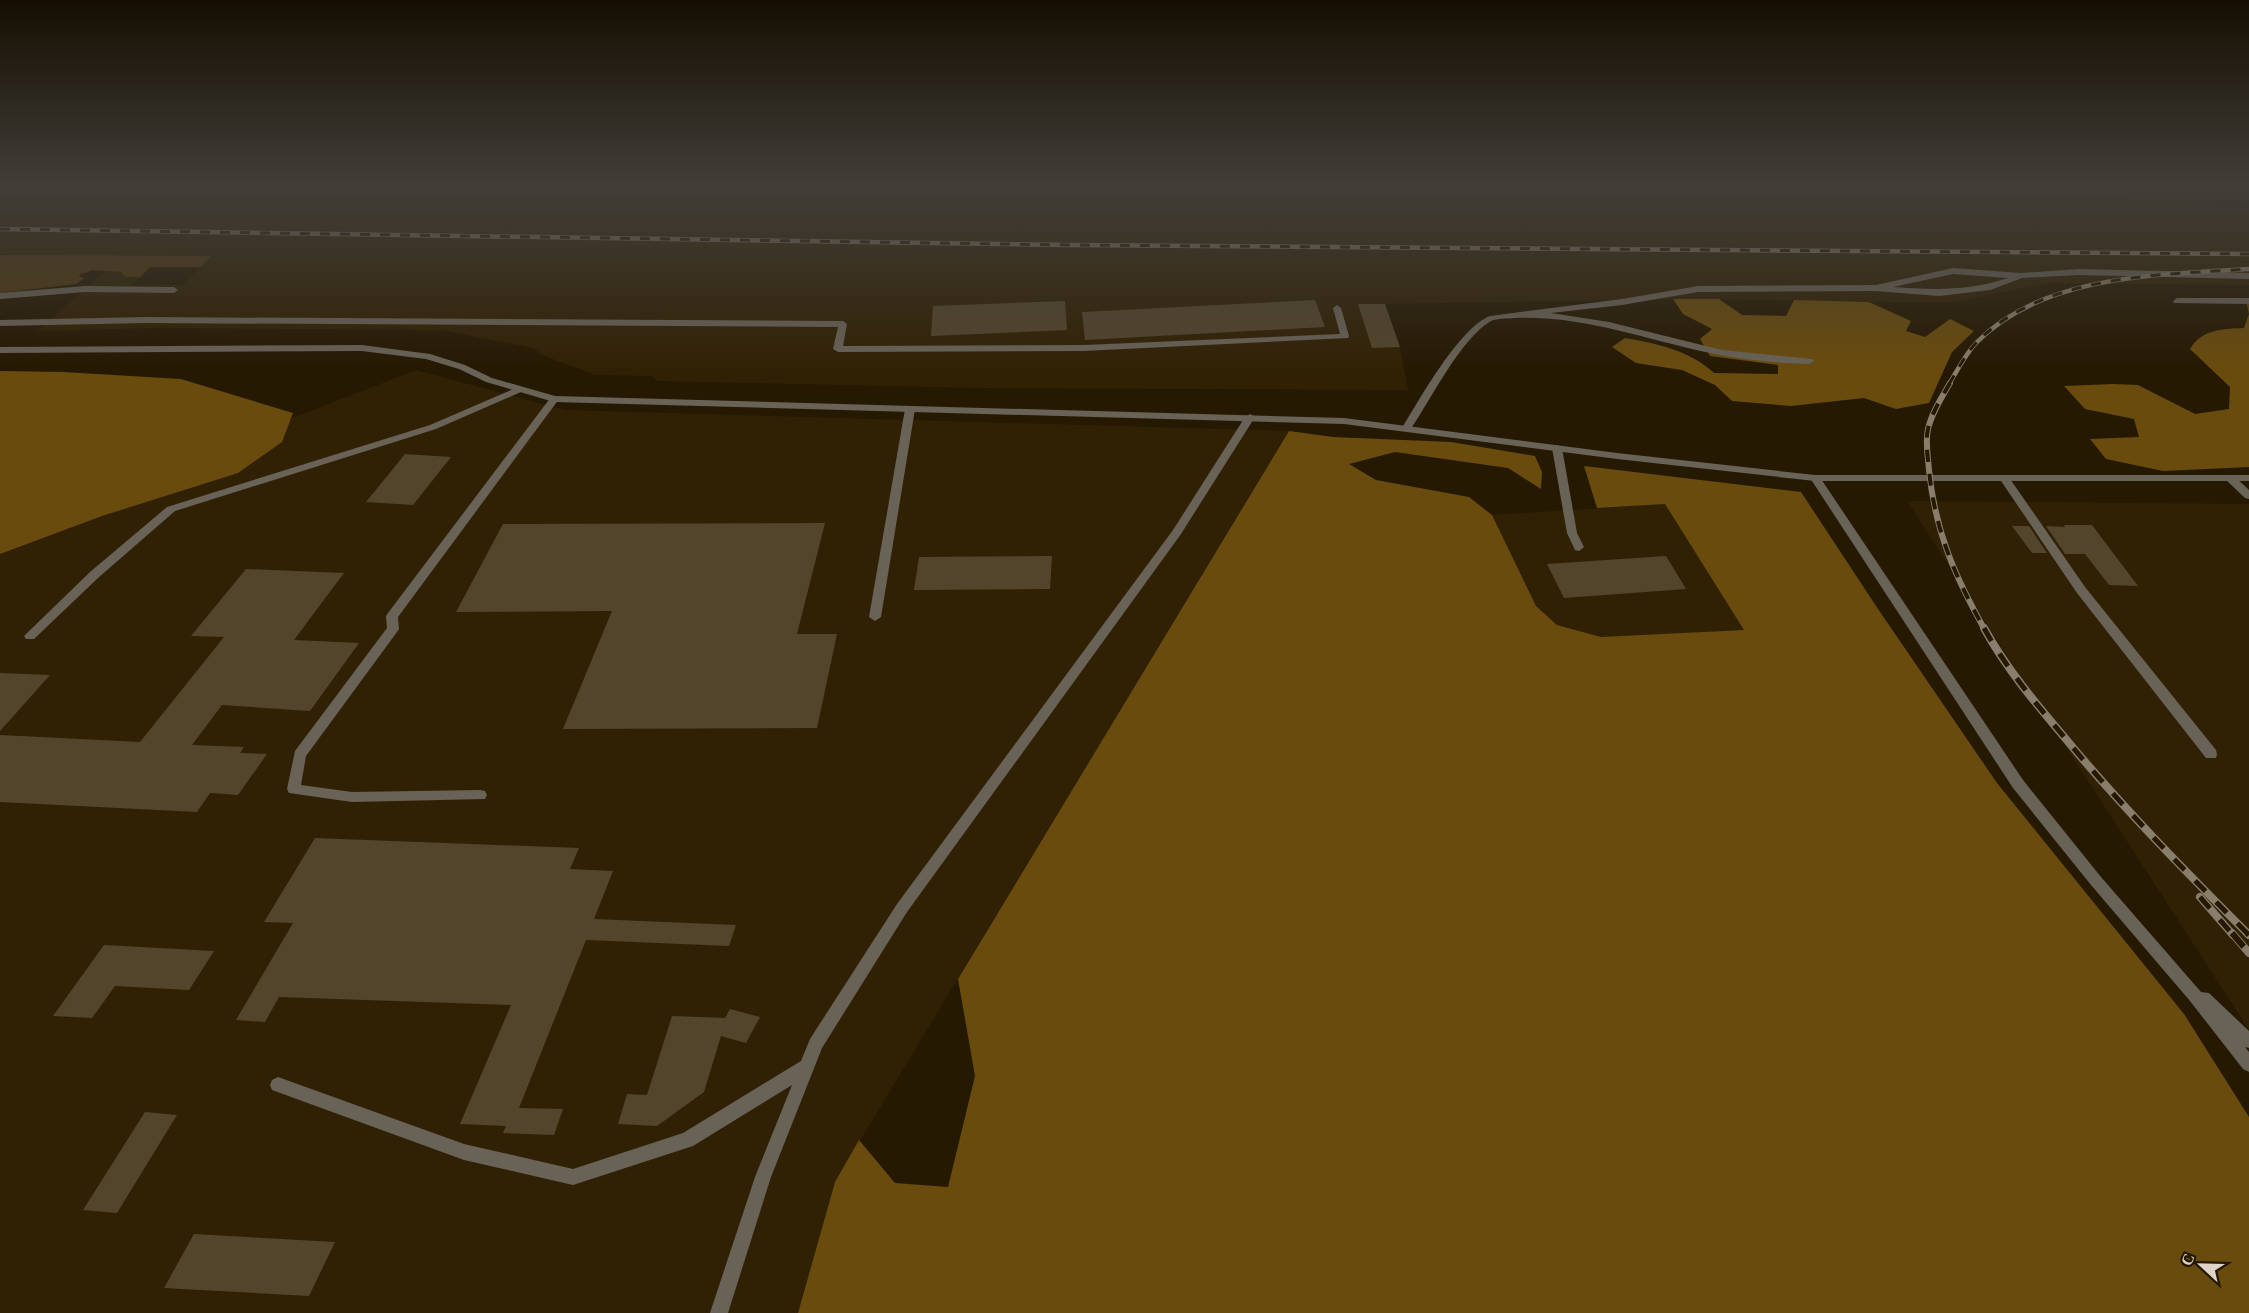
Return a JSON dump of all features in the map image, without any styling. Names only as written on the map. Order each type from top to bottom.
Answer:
[{"type":"street","points":[[1876,288],[1953,271],[2021,276],[2079,272],[2249,276]]},
{"type":"street","points":[[1407,428],[1464,343],[1490,318],[1622,302],[1698,289],[1876,288],[1939,293],[1990,287],[2021,276]]},
{"type":"street","points":[[0,296],[86,289],[174,290]]},
{"type":"street","points":[[2177,301],[2249,301]]},
{"type":"street","points":[[0,323],[158,320],[843,324],[838,349],[1084,348],[1345,336],[1337,308]]},
{"type":"street","points":[[1529,313],[1629,328],[1706,350],[1753,359],[1809,361]]},
{"type":"street","points":[[0,350],[362,348],[427,356],[518,390],[554,399],[1344,421],[1815,478],[2249,478]]},
{"type":"street","points":[[30,636],[94,575],[171,509],[433,427],[518,390]]},
{"type":"street","points":[[480,795],[352,797],[294,789],[300,754],[393,629],[392,616],[554,399]]},
{"type":"street","points":[[875,617],[910,409]]},
{"type":"street","points":[[719,1313],[763,1177],[816,1044],[902,908],[1178,532],[1250,417]]},
{"type":"street","points":[[1557,448],[1572,533],[1579,547]]},
{"type":"street","points":[[1815,478],[2018,784],[2249,1064]]},
{"type":"street","points":[[2004,478],[2081,590],[2211,754]]},
{"type":"street","points":[[2230,478],[2249,496]]},
{"type":"street","points":[[2156,951],[2249,1041]]},
{"type":"street","points":[[278,1085],[464,1152],[573,1176],[687,1140],[808,1066]]},
{"type":"shaded area","points":[[0,247],[2249,247],[2249,285],[2049,283],[1950,303],[1696,299],[1385,304],[1400,347],[1408,390],[982,388],[657,381],[651,376],[595,375],[542,355],[534,348],[439,330],[153,328],[37,331],[106,271],[121,272],[125,277],[140,277],[132,285],[183,285],[210,257],[0,255]]},
{"type":"shaded area","points":[[0,255],[211,256],[201,267],[150,267],[140,277],[125,277],[121,272],[92,270],[79,275],[85,278],[76,284],[0,293]]},
{"type":"shaded area","points":[[1673,299],[1719,299],[1742,315],[1786,316],[1794,300],[1869,302],[1911,321],[1906,331],[1925,337],[1950,319],[1974,331],[1952,352],[1929,403],[1896,409],[1864,398],[1791,406],[1732,401],[1715,385],[1682,370],[1636,363],[1612,347],[1625,338],[1661,345],[1684,354],[1705,365],[1714,373],[1778,374],[1778,365],[1710,356],[1700,339],[1712,329],[1683,314]]},
{"type":"shaded area","points":[[2249,314],[2249,467],[2163,471],[2106,459],[2090,439],[2139,437],[2134,419],[2085,409],[2064,386],[2138,385],[2195,414],[2229,409],[2230,387],[2190,349],[2200,337],[2213,331],[2244,328]]},
{"type":"shaded area","points":[[416,370],[565,410],[1289,431],[835,1182],[798,1313],[0,1313],[0,532]]},
{"type":"shaded area","points":[[0,371],[181,379],[293,413],[282,442],[238,473],[102,516],[0,554]]},
{"type":"shaded area","points":[[1289,431],[1333,437],[1451,442],[1535,456],[1542,472],[1541,489],[1508,468],[1395,452],[1349,464],[1376,480],[1469,497],[1492,515],[1536,606],[1557,625],[1601,637],[1744,630],[1665,504],[1597,508],[1584,466],[1801,492],[1997,783],[2184,1014],[2249,1117],[2249,1313],[798,1313],[835,1182],[859,1140],[895,1183],[948,1187],[975,1076],[958,979]]},
{"type":"shaded area","points":[[1907,501],[2249,504],[2249,1030]]},
{"type":"shaded area","points":[[1665,504],[1745,630],[1601,637],[1557,625],[1536,606],[1492,515]]},
{"type":"building","points":[[1315,300],[1325,327],[1085,340],[1082,312]]},
{"type":"building","points":[[1065,301],[1067,330],[931,336],[933,306]]},
{"type":"building","points":[[1358,304],[1385,304],[1400,347],[1372,348]]},
{"type":"building","points":[[405,454],[451,457],[413,505],[366,502]]},
{"type":"building","points":[[825,523],[797,634],[837,634],[817,728],[563,729],[612,611],[456,612],[503,524]]},
{"type":"building","points":[[2064,525],[2092,525],[2138,586],[2109,585],[2085,554],[2065,554],[2046,526],[2065,527]]},
{"type":"building","points":[[2012,526],[2029,526],[2047,553],[2032,553]]},
{"type":"building","points":[[1052,556],[1050,589],[914,590],[919,557]]},
{"type":"building","points":[[1666,556],[1686,589],[1564,598],[1547,564]]},
{"type":"building","points":[[246,569],[344,573],[294,640],[359,643],[310,711],[222,705],[192,745],[244,747],[240,753],[267,754],[238,795],[210,793],[197,812],[0,802],[0,735],[140,742],[224,637],[191,636]]},
{"type":"building","points":[[0,673],[50,675],[0,731]]},
{"type":"building","points":[[315,838],[579,848],[570,869],[613,871],[594,919],[736,925],[729,946],[586,940],[519,1108],[563,1109],[554,1135],[503,1133],[506,1126],[460,1124],[511,1005],[279,997],[265,1022],[236,1020],[293,923],[264,922]]},
{"type":"building","points":[[104,945],[214,951],[189,990],[115,986],[92,1018],[53,1016]]},
{"type":"building","points":[[730,1009],[760,1017],[746,1043],[721,1036],[704,1092],[657,1126],[618,1124],[627,1094],[647,1095],[672,1016],[725,1018]]},
{"type":"building","points":[[145,1112],[177,1115],[117,1213],[83,1210]]},
{"type":"building","points":[[194,1234],[335,1242],[309,1296],[164,1288]]},
{"type":"railway","points":[[1368,247],[2249,254]]},
{"type":"railway","points":[[1949,384],[1977,342],[2004,320],[2035,303],[2105,282],[2178,273],[2249,269]]},
{"type":"railway","points":[[1950,383],[1935,411],[1927,434],[1932,492],[1948,553],[1964,591],[1985,630]]},
{"type":"railway","points":[[1984,628],[2022,685],[2087,764],[2154,838],[2249,935]]},
{"type":"railway","points":[[2200,897],[2233,935]]},
{"type":"railway","points":[[2232,933],[2249,953]]}]
